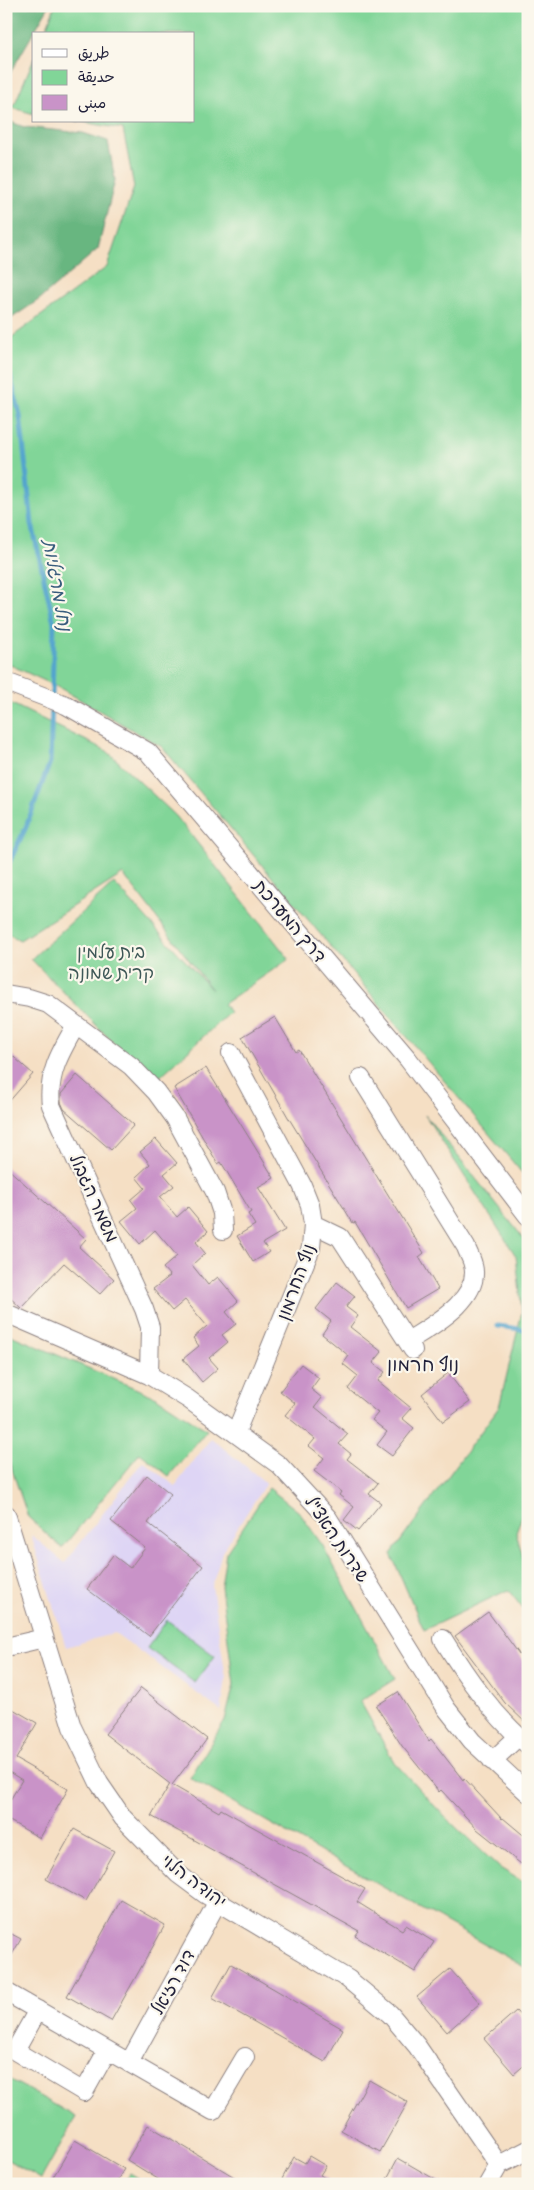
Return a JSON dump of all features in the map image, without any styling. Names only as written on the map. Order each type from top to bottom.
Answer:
[{"type":"street","name":"דרך המערכת","points":[[6,682],[66,705],[148,752],[408,1059],[528,1216]]},
{"type":"street","points":[[6,994],[48,1004],[131,1066],[156,1092],[175,1118],[214,1192],[222,1213],[223,1230]]},
{"type":"street","name":"משמר הגבול","points":[[76,1025],[58,1056],[49,1089],[51,1105],[144,1309],[150,1327],[149,1375]]},
{"type":"street","name":"נוף החרמון","points":[[231,1053],[302,1185],[310,1205],[314,1224],[311,1248],[298,1286],[236,1432]]},
{"type":"street","points":[[314,1224],[340,1237],[410,1346],[463,1301],[473,1282],[474,1267],[466,1247],[361,1078]]},
{"type":"street","name":"שדרות האצ\"ל","points":[[6,1313],[149,1375],[236,1432],[279,1465],[328,1518],[446,1708],[472,1742],[528,1793]]},
{"type":"street","name":"יהודה הלוי","points":[[6,1514],[72,1727],[99,1782],[123,1818],[178,1874],[218,1901],[348,1979],[390,2014],[417,2046],[498,2165]]},
{"type":"street","points":[[6,1647],[44,1638]]},
{"type":"street","points":[[443,1639],[471,1683],[493,1711],[523,1741],[492,1761]]},
{"type":"street","name":"דוד רזיאל","points":[[129,2063],[218,1901]]},
{"type":"street","points":[[6,1992],[213,2111],[245,2057]]},
{"type":"street","points":[[38,2010],[15,2050],[84,2092],[107,2051]]},
{"type":"street","points":[[488,2184],[498,2165],[528,2150]]},
{"type":"shaded area","points":[[211,1438],[266,1483],[222,1552],[212,1586],[226,1679],[221,1711],[115,1633],[66,1647],[31,1535],[65,1563],[143,1461],[175,1486]]},
{"type":"green space","points":[[6,6],[49,6],[34,32],[32,32],[32,35],[6,80]]},
{"type":"green space","points":[[55,6],[528,6],[528,1180],[162,747],[60,688],[6,663],[6,353],[12,337],[107,267],[134,187],[123,129],[82,122],[195,122],[195,32],[45,32]]},
{"type":"green space","points":[[32,63],[32,113],[13,108]]},
{"type":"green space","points":[[6,120],[24,127],[83,133],[108,141],[115,180],[98,249],[40,299],[6,322]]},
{"type":"green space","name":"בית עלמין קרית שמונה","points":[[6,701],[107,751],[176,816],[289,959],[223,1004],[230,1012],[153,1083],[31,959],[114,883],[212,990],[123,874],[20,940],[6,933]]},
{"type":"green space","points":[[425,1115],[528,1244],[528,1498],[516,1533],[528,1574],[528,1615],[508,1590],[424,1630],[391,1554],[499,1407],[522,1312],[516,1256]]},
{"type":"green space","points":[[6,1333],[156,1397],[207,1430],[169,1476],[140,1453],[62,1548],[28,1517],[6,1452]]},
{"type":"green space","points":[[269,1488],[299,1512],[323,1546],[395,1679],[360,1701],[394,1762],[445,1817],[500,1868],[528,1885],[528,1969],[190,1778],[225,1720],[234,1685],[221,1587],[226,1553]]},
{"type":"green space","points":[[167,1620],[215,1656],[195,1683],[147,1648]]},
{"type":"green space","points":[[6,2077],[76,2117],[41,2179],[6,2159]]},
{"type":"green space","points":[[129,2173],[147,2184],[123,2184]]},
{"type":"building","points":[[275,1017],[296,1052],[299,1050],[424,1253],[419,1257],[438,1289],[406,1308],[355,1222],[353,1223],[288,1117],[242,1037]]},
{"type":"building","points":[[6,1050],[33,1074],[6,1105]]},
{"type":"building","points":[[206,1068],[274,1178],[258,1187],[285,1230],[263,1243],[269,1252],[253,1262],[237,1236],[255,1225],[248,1214],[251,1212],[221,1162],[218,1164],[174,1088]]},
{"type":"building","points":[[77,1075],[134,1125],[111,1150],[64,1109],[61,1102],[61,1094]]},
{"type":"building","points":[[156,1139],[177,1163],[164,1174],[174,1186],[160,1197],[177,1217],[188,1207],[208,1231],[196,1242],[205,1253],[192,1265],[208,1285],[218,1277],[238,1301],[226,1312],[236,1324],[222,1335],[228,1342],[209,1358],[218,1368],[202,1382],[183,1359],[199,1346],[193,1338],[207,1326],[185,1300],[172,1311],[153,1289],[170,1276],[163,1268],[177,1256],[155,1230],[140,1244],[121,1221],[137,1208],[131,1200],[145,1188],[136,1177],[150,1164],[140,1152]]},
{"type":"building","points":[[6,1167],[86,1239],[79,1247],[114,1279],[100,1294],[64,1263],[21,1308],[6,1294]]},
{"type":"building","points":[[337,1282],[355,1296],[346,1307],[358,1316],[350,1327],[382,1352],[373,1363],[385,1372],[378,1381],[411,1408],[402,1418],[414,1428],[392,1456],[377,1445],[387,1432],[372,1420],[378,1413],[348,1389],[358,1376],[343,1364],[349,1356],[322,1334],[331,1321],[316,1309]]},
{"type":"building","points":[[301,1364],[319,1378],[311,1389],[322,1398],[315,1407],[348,1434],[339,1444],[351,1454],[347,1459],[378,1483],[369,1494],[381,1503],[358,1531],[344,1520],[354,1507],[339,1495],[341,1492],[314,1471],[324,1458],[309,1446],[315,1439],[285,1415],[295,1403],[280,1391]]},
{"type":"building","points":[[448,1373],[470,1402],[443,1422],[422,1394]]},
{"type":"building","points":[[147,1475],[171,1494],[148,1523],[203,1566],[149,1636],[87,1589],[113,1555],[130,1568],[145,1548],[111,1521]]},
{"type":"building","points":[[488,1612],[528,1666],[528,1725],[505,1703],[455,1636]]},
{"type":"building","points":[[141,1688],[207,1739],[172,1785],[219,1812],[221,1809],[365,1889],[357,1902],[402,1930],[406,1925],[434,1942],[415,1972],[355,1936],[359,1931],[151,1816],[170,1784],[105,1734]]},
{"type":"building","points":[[398,1692],[429,1741],[431,1739],[463,1780],[464,1778],[502,1819],[528,1839],[528,1856],[521,1864],[477,1829],[441,1790],[439,1792],[402,1746],[376,1706]]},
{"type":"building","points":[[6,1705],[37,1723],[16,1759],[68,1789],[40,1838],[6,1819],[6,1807],[22,1780],[9,1772],[6,1777]]},
{"type":"building","points":[[74,1829],[114,1851],[86,1901],[46,1879]]},
{"type":"building","points":[[121,1900],[165,1925],[111,2021],[67,1996]]},
{"type":"building","points":[[6,1931],[21,1939],[6,1965]]},
{"type":"building","points":[[231,1964],[343,2029],[325,2062],[212,1998]]},
{"type":"building","points":[[450,1969],[480,2003],[447,2032],[417,1997]]},
{"type":"building","points":[[516,2011],[528,2024],[528,2062],[514,2074],[484,2039]]},
{"type":"building","points":[[369,2080],[408,2102],[380,2152],[341,2130]]},
{"type":"building","points":[[148,2125],[246,2184],[166,2184],[127,2160]]},
{"type":"building","points":[[75,2140],[124,2169],[115,2184],[49,2184]]},
{"type":"building","points":[[309,2156],[326,2166],[320,2175],[335,2184],[291,2184],[282,2179],[294,2157],[305,2163]]},
{"type":"building","points":[[398,2158],[443,2184],[384,2184]]},
{"type":"waterway","name":"נחל מרגליות","points":[[6,360],[20,415],[32,524],[54,623],[52,695]]},
{"type":"waterway","name":"נחל מרגליות","points":[[6,869],[26,827],[50,762],[52,704]]},
{"type":"waterway","points":[[498,1326],[528,1332]]},
{"type":"district","name":"נוף חרמון","points":[[423,1364]]}]
